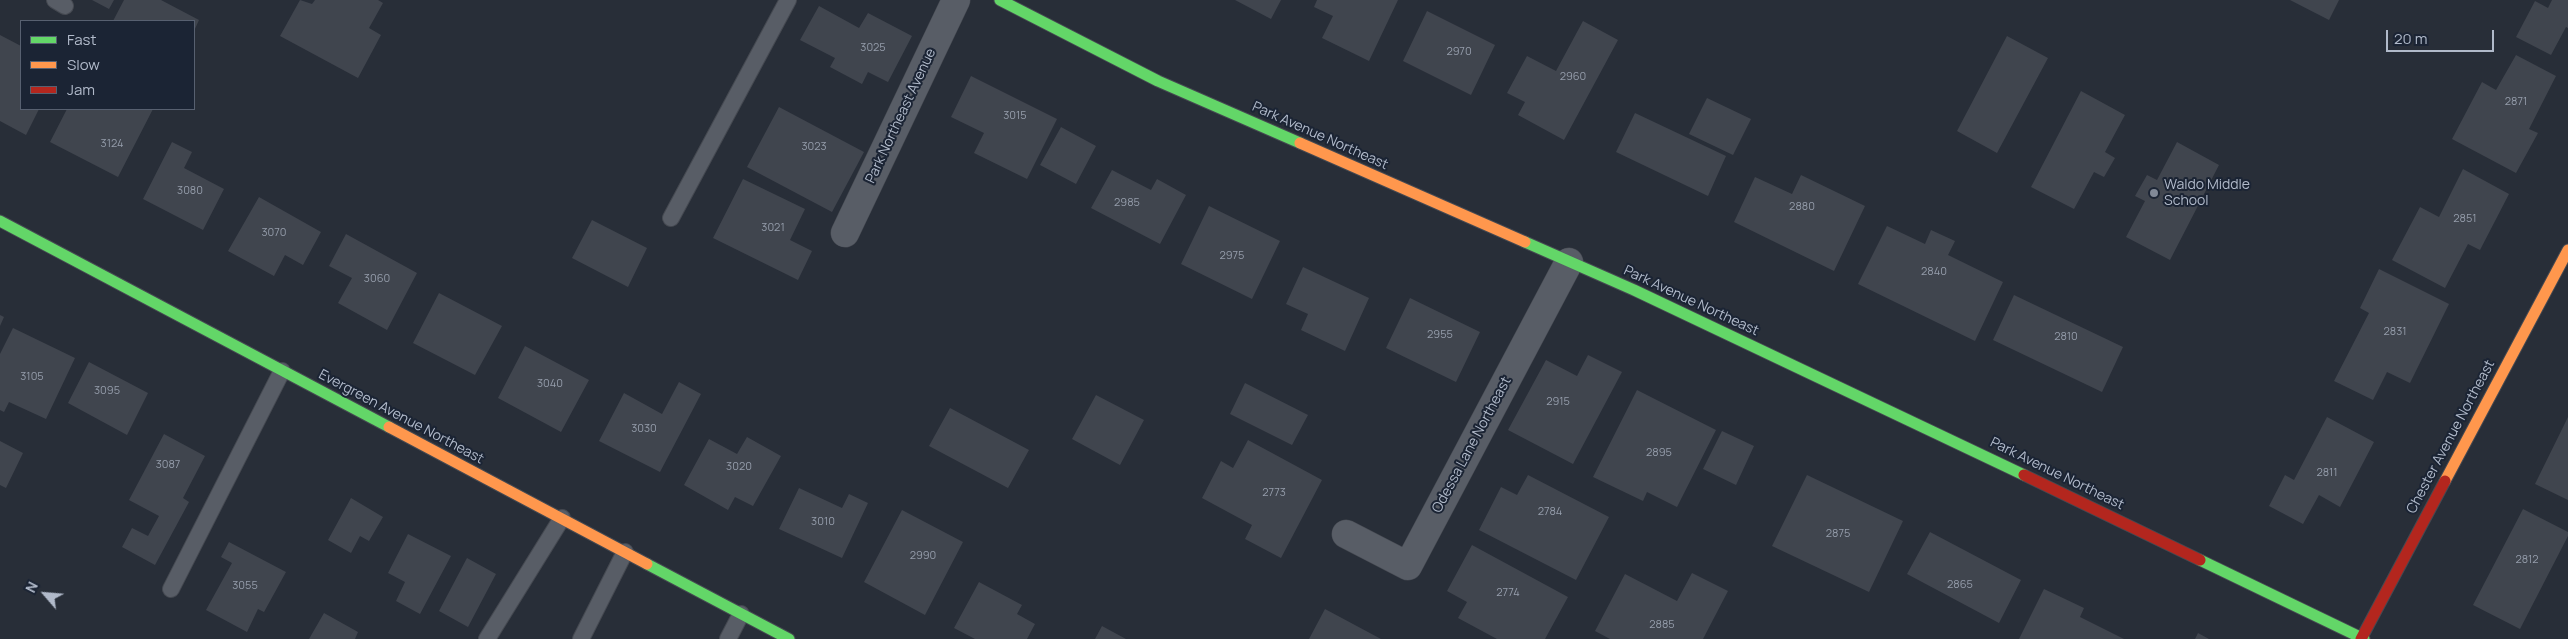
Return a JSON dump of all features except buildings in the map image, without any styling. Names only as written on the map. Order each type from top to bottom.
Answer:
[{"type":"street","name":"Park Northeast Avenue","points":[[845,233],[956,0]]},
{"type":"street","name":"Park Avenue Northeast","points":[[1000,0],[1158,81],[1569,262],[1909,420],[2362,639]]},
{"type":"street","name":"Evergreen Avenue Northeast","points":[[0,221],[789,639]]},
{"type":"street","name":"Chester Avenue Northeast","points":[[2362,639],[2568,250]]},
{"type":"street","name":"Odessa Lane Northeast","points":[[1346,534],[1408,566],[1569,262]]},
{"type":"lane","points":[[671,218],[788,0]]},
{"type":"lane","points":[[170,589],[282,371]]},
{"type":"lane","points":[[487,639],[562,518]]},
{"type":"lane","points":[[581,639],[625,552]]},
{"type":"lane","points":[[728,639],[741,614]]},
{"type":"traffic: fast","points":[[1000,0],[1158,81],[1300,143]]},
{"type":"traffic: fast","points":[[0,221],[389,427]]},
{"type":"traffic: fast","points":[[1525,242],[1634,290],[2024,475]]},
{"type":"traffic: fast","points":[[2200,560],[2364,639]]},
{"type":"traffic: fast","points":[[647,564],[789,639]]},
{"type":"traffic: slow","points":[[1300,143],[1525,242]]},
{"type":"traffic: slow","points":[[2445,481],[2568,250]]},
{"type":"traffic: slow","points":[[389,427],[647,564]]},
{"type":"traffic: jam","points":[[2024,475],[2200,560]]},
{"type":"traffic: jam","points":[[2361,639],[2445,481]]},
{"type":"place","name":"Waldo Middle School","points":[[2154,193]]}]
